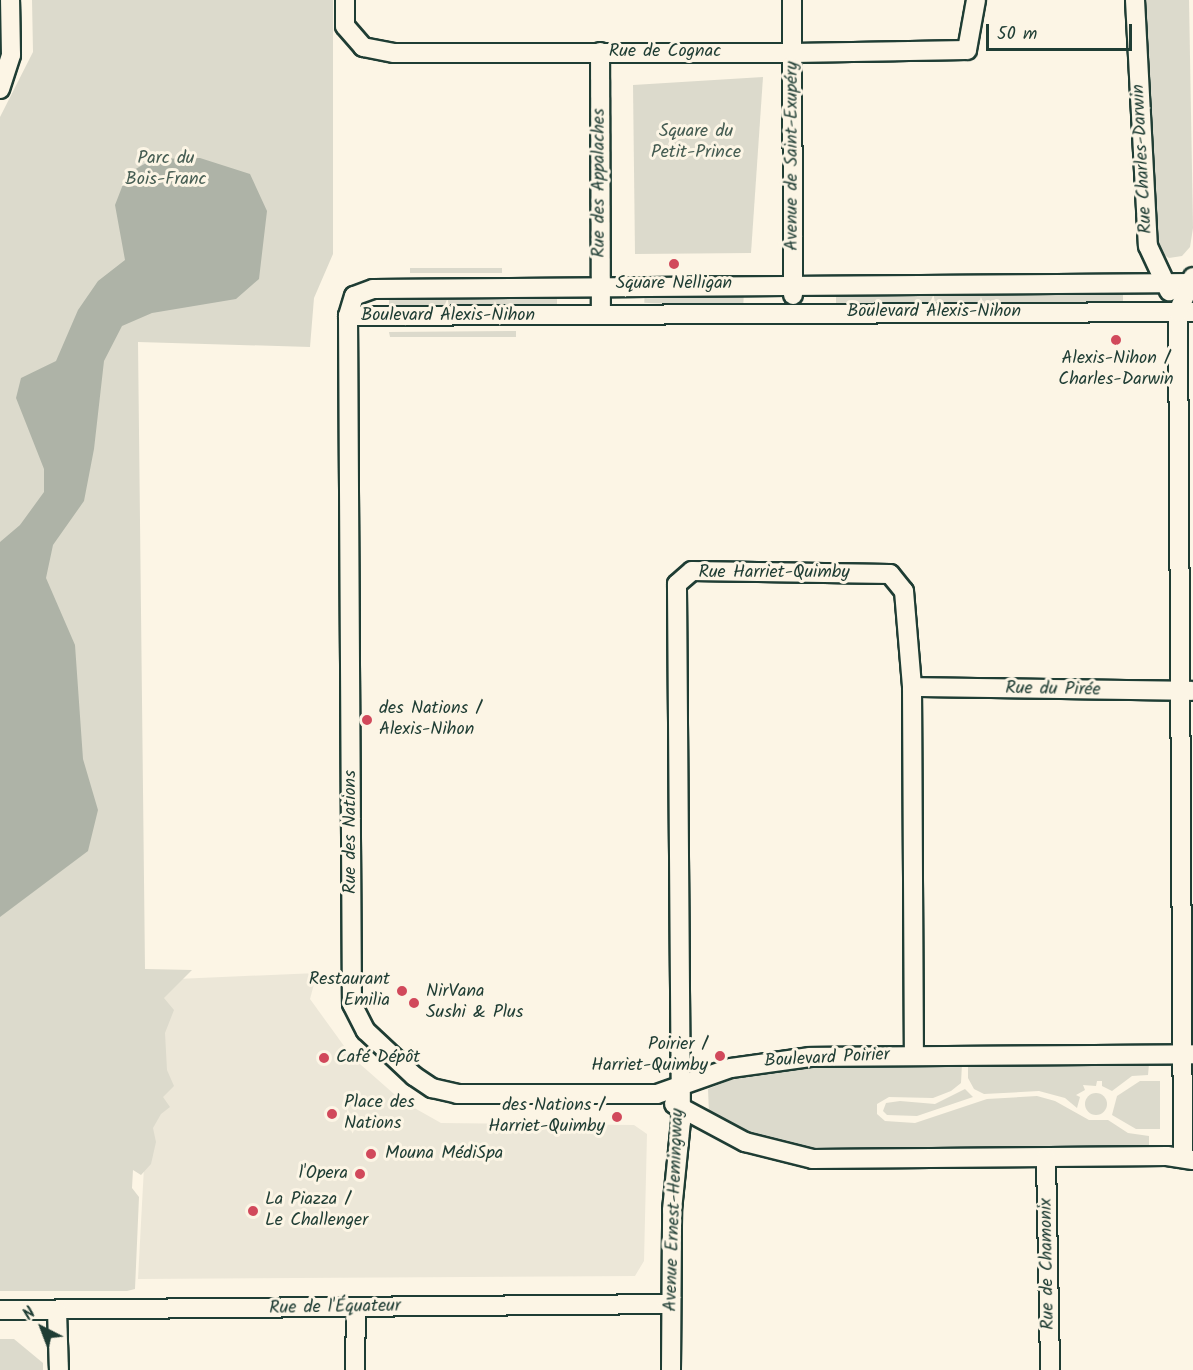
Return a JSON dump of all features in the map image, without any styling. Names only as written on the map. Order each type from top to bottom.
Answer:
[{"type":"street","points":[[0,89],[11,55],[10,0]]},
{"type":"street","name":"Rue de Cognac","points":[[345,0],[345,26],[363,47],[394,53],[793,53],[967,50],[976,0]]},
{"type":"street","name":"Avenue de Saint-Exupéry","points":[[792,0],[793,312]]},
{"type":"street","name":"Rue Charles-Darwin","points":[[1135,0],[1148,246],[1165,284],[1186,312]]},
{"type":"street","name":"Rue des Appalaches","points":[[600,52],[601,315]]},
{"type":"street","name":"Rue Charles-Darwin","points":[[1188,1159],[1186,312],[1192,281]]},
{"type":"street","name":"Boulevard Alexis-Nihon","points":[[1186,312],[793,312],[348,316],[354,296],[364,290],[1165,284],[1192,281]]},
{"type":"street","name":"Rue des Nations","points":[[348,316],[354,1013],[366,1031],[414,1076],[442,1091],[657,1094]]},
{"type":"street","name":"Rue Harriet-Quimby","points":[[680,1086],[677,585],[692,571],[890,574],[904,591],[912,687],[914,1055]]},
{"type":"street","name":"Rue du Pirée","points":[[912,687],[1187,691]]},
{"type":"street","name":"Boulevard Poirier","points":[[657,1094],[731,1068],[776,1060],[914,1055],[1188,1054]]},
{"type":"street","name":"Avenue Ernest-Hemingway","points":[[671,1370],[670,1305],[680,1086]]},
{"type":"street","points":[[657,1094],[745,1142],[813,1159],[1188,1159]]},
{"type":"street","name":"Rue de Chamonix","points":[[1046,1158],[1050,1370]]},
{"type":"street","name":"Rue de l'Équateur","points":[[0,1310],[670,1305]]},
{"type":"street","points":[[355,1370],[356,1308]]},
{"type":"street","points":[[57,1311],[59,1370]]},
{"type":"shaded area","points":[[200,158],[250,174],[267,211],[259,279],[236,299],[152,313],[122,326],[104,361],[94,449],[84,501],[53,545],[46,578],[75,645],[83,759],[98,810],[88,851],[0,917],[0,542],[20,525],[44,492],[44,469],[16,398],[21,378],[56,361],[78,310],[98,281],[125,260],[115,205],[127,174],[153,159]]},
{"type":"shaded area","points":[[317,973],[310,999],[352,1057],[402,1101],[441,1123],[634,1125],[647,1134],[644,1261],[635,1276],[138,1279],[154,980]]},
{"type":"green space","name":"Parc du Bois-Franc","points":[[32,0],[333,0],[333,254],[314,298],[310,347],[138,342],[145,969],[192,970],[164,998],[174,1010],[165,1033],[167,1070],[174,1086],[163,1097],[170,1107],[161,1114],[153,1128],[156,1142],[151,1164],[141,1175],[133,1170],[132,1188],[139,1197],[135,1289],[127,1291],[0,1291],[0,117],[33,52]]},
{"type":"green space","points":[[1143,0],[1189,0],[1193,228],[1190,247],[1182,256],[1169,258],[1156,250]]},
{"type":"green space","name":"Square du Petit-Prince","points":[[763,77],[751,253],[635,254],[633,85]]},
{"type":"green space","points":[[410,268],[502,268],[502,273],[410,273]]},
{"type":"green space","points":[[645,286],[744,291],[743,308],[644,303]]},
{"type":"green space","points":[[836,290],[1123,290],[1123,306],[836,306]]},
{"type":"green space","points":[[389,293],[557,293],[557,310],[389,310]]},
{"type":"green space","points":[[516,331],[516,337],[390,337],[389,332]]},
{"type":"green space","points":[[1142,1062],[1149,1064],[1148,1075],[1132,1076],[1112,1091],[1102,1086],[1102,1081],[1097,1081],[1096,1086],[1083,1085],[1085,1090],[1076,1095],[1080,1097],[1077,1108],[1065,1098],[1039,1091],[984,1094],[974,1089],[968,1078],[968,1064]]},
{"type":"green space","points":[[962,1064],[961,1083],[951,1091],[933,1098],[889,1097],[877,1104],[877,1114],[885,1121],[915,1123],[987,1099],[1037,1096],[1055,1101],[1089,1120],[1108,1120],[1128,1133],[1149,1136],[1149,1146],[820,1149],[757,1136],[709,1114],[708,1089],[745,1074],[821,1065]]},
{"type":"green space","points":[[1140,1081],[1160,1081],[1160,1129],[1136,1129],[1112,1115],[1117,1096]]},
{"type":"green space","points":[[965,1089],[973,1097],[917,1116],[887,1115],[883,1111],[886,1103],[900,1101],[935,1104]]},
{"type":"green space","points":[[1096,1093],[1104,1096],[1107,1104],[1104,1112],[1096,1115],[1088,1112],[1085,1104],[1088,1096]]},
{"type":"green space","points":[[0,1339],[14,1339],[43,1363],[43,1370],[0,1370]]},
{"type":"place","name":"Square Nelligan","points":[[674,264]]},
{"type":"place","name":"Alexis-Nihon / Charles-Darwin","points":[[1116,340]]},
{"type":"place","name":"des Nations / Alexis-Nihon","points":[[367,720]]},
{"type":"place","name":"Restaurant Emilia","points":[[402,991]]},
{"type":"place","name":"NirVana Sushi & Plus","points":[[414,1003]]},
{"type":"place","name":"Poirier / Harriet-Quimby","points":[[720,1056]]},
{"type":"place","name":"Café Dépôt","points":[[324,1058]]},
{"type":"place","name":"Place des Nations","points":[[332,1114]]},
{"type":"place","name":"des Nations / Harriet-Quimby","points":[[617,1117]]},
{"type":"place","name":"Mouna MédiSpa","points":[[371,1154]]},
{"type":"place","name":"l'Opera","points":[[360,1174]]},
{"type":"place","name":"La Piazza / Le Challenger","points":[[253,1211]]}]
